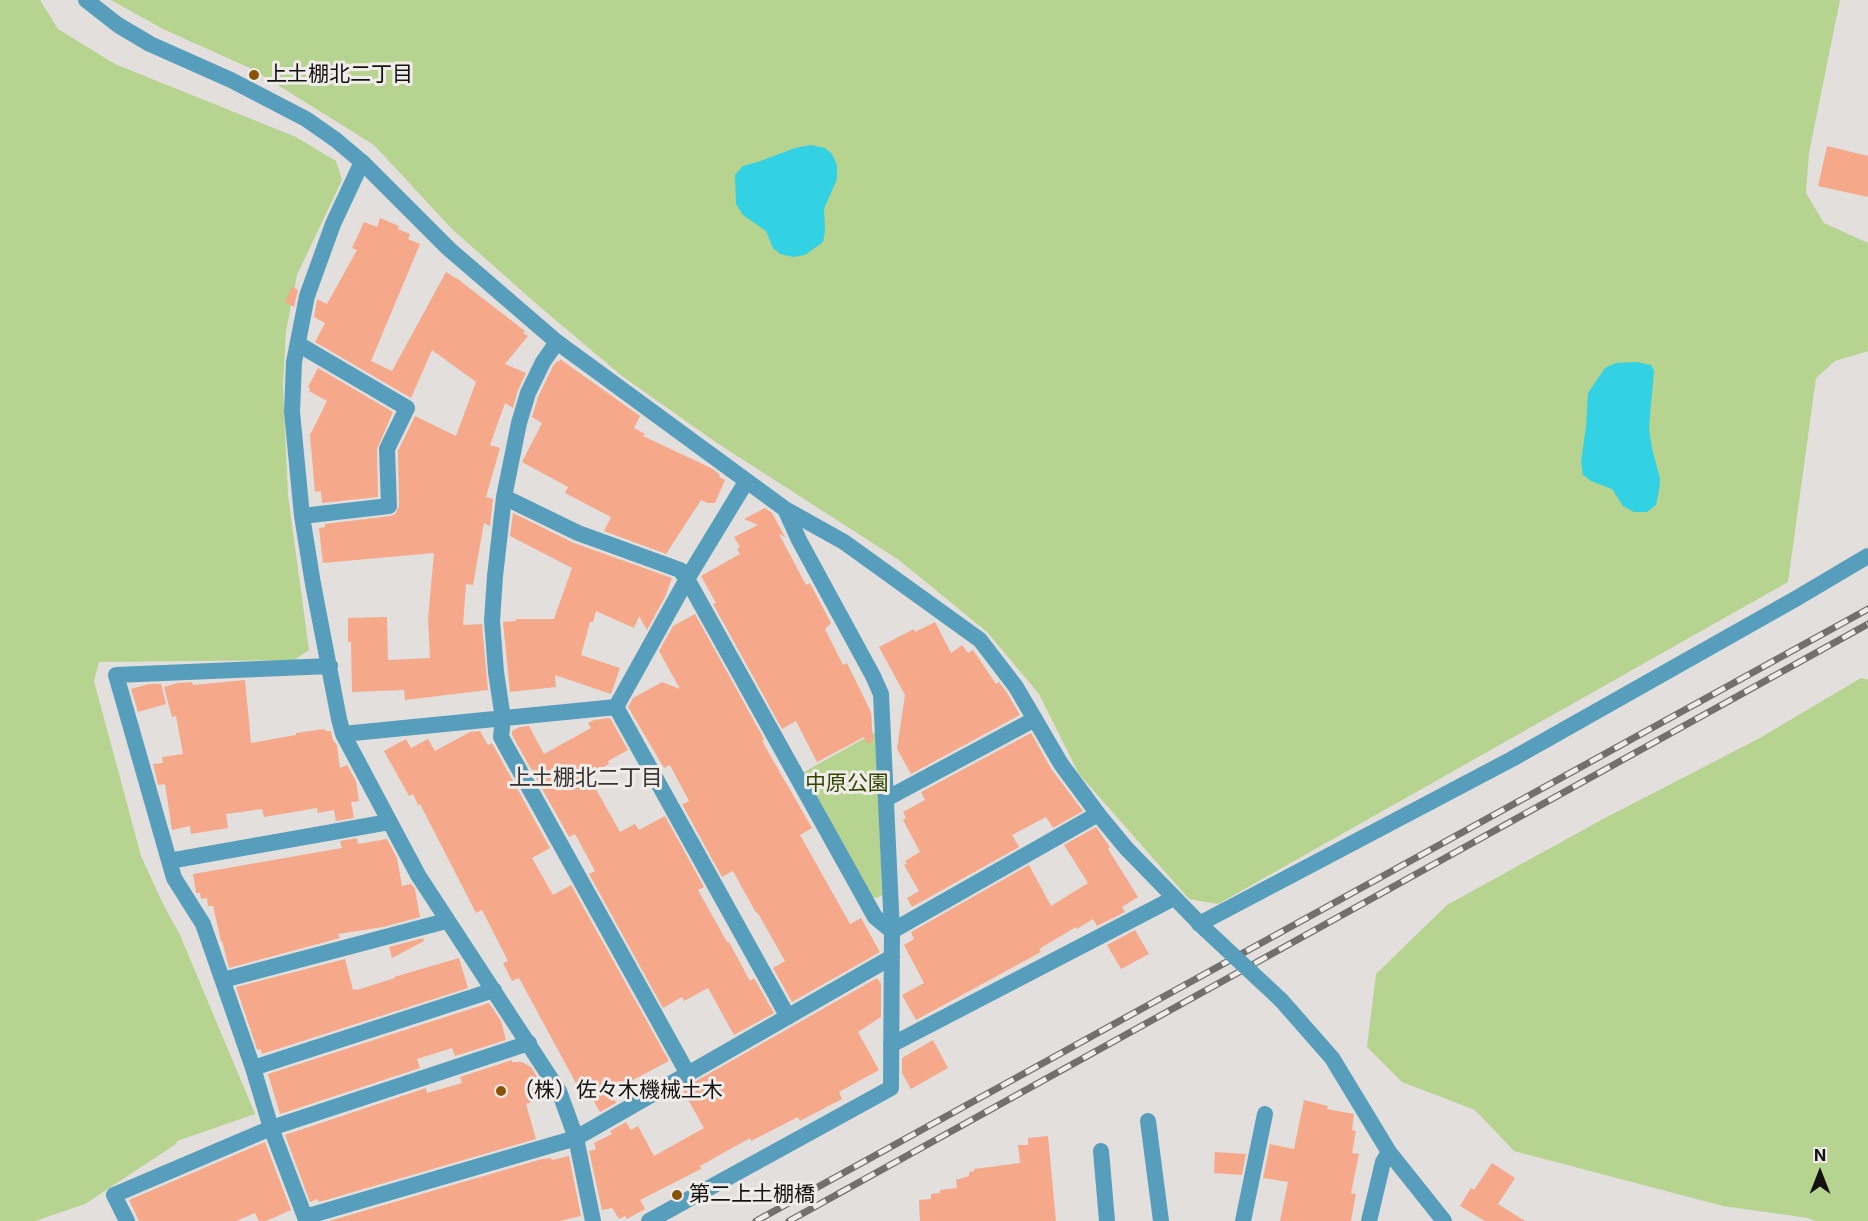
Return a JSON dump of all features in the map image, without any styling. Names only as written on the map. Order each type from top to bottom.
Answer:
[{"type":"street","points":[[86,0],[118,25],[150,44],[231,80],[306,119],[336,140],[362,162],[449,249],[557,342],[746,482],[785,509],[844,542],[980,640],[1016,687],[1061,764],[1098,814],[1126,848],[1202,927],[1281,1000],[1332,1058],[1389,1152],[1444,1221]]},
{"type":"street","points":[[362,162],[333,224],[307,296],[294,362],[292,412],[302,516],[339,719],[343,734],[418,875],[559,1091],[576,1138],[592,1221]]},
{"type":"street","points":[[557,342],[543,362],[528,393],[519,423],[504,497],[492,621],[503,719],[501,737],[688,1074]]},
{"type":"street","points":[[298,344],[407,408],[387,449],[389,506],[302,516]]},
{"type":"street","points":[[616,707],[687,579],[746,482]]},
{"type":"street","points":[[504,497],[578,533],[680,570],[875,917],[892,931]]},
{"type":"street","points":[[649,1221],[891,1088],[892,931],[880,694],[873,676],[799,540],[785,509]]},
{"type":"street","points":[[1202,927],[1512,759],[1868,556]]},
{"type":"street","points":[[330,666],[116,675],[174,878],[203,924],[253,1068],[300,1219],[576,1138],[892,957]]},
{"type":"street","points":[[343,734],[616,707]]},
{"type":"street","points":[[616,707],[788,1017]]},
{"type":"street","points":[[886,799],[1035,719]]},
{"type":"street","points":[[892,931],[1098,814]]},
{"type":"street","points":[[169,861],[389,822]]},
{"type":"street","points":[[891,1045],[1174,898]]},
{"type":"street","points":[[223,980],[446,921]]},
{"type":"street","points":[[253,1068],[494,990]]},
{"type":"street","points":[[127,1221],[114,1195],[272,1128],[529,1044]]},
{"type":"street","points":[[1244,1221],[1264,1114]]},
{"type":"street","points":[[1148,1121],[1161,1221]]},
{"type":"street","points":[[1101,1151],[1107,1221]]},
{"type":"street","points":[[1370,1221],[1383,1162],[1389,1152]]},
{"type":"green space","points":[[0,0],[40,0],[58,29],[115,64],[296,137],[336,161],[342,180],[297,275],[286,331],[283,387],[288,495],[309,650],[294,660],[99,662],[94,681],[141,856],[180,935],[255,1114],[177,1141],[176,1144],[85,1204],[35,1221],[0,1221]]},
{"type":"green space","points":[[111,0],[1840,0],[1809,153],[1806,193],[1824,223],[1868,243],[1868,351],[1835,361],[1816,378],[1788,582],[1218,904],[1189,899],[1079,774],[1039,694],[987,632],[899,560],[717,443],[622,376],[452,229],[374,145],[252,69],[163,29]]},
{"type":"green space","points":[[1861,678],[1868,680],[1868,1221],[1815,1221],[1808,1218],[1723,1206],[1514,1151],[1475,1110],[1402,1082],[1367,1047],[1376,974],[1447,905],[1603,819],[1758,739]]},
{"type":"green space","name":"中原公園","points":[[876,732],[882,895],[877,898],[872,897],[804,772]]},
{"type":"water","points":[[811,145],[825,148],[832,154],[837,165],[837,179],[824,209],[823,242],[805,255],[793,257],[780,254],[773,248],[766,231],[743,215],[736,204],[735,175],[743,166],[795,148]]},
{"type":"water","points":[[1636,362],[1651,365],[1654,371],[1649,427],[1660,478],[1656,505],[1647,512],[1634,512],[1623,506],[1612,489],[1591,481],[1583,475],[1581,462],[1588,393],[1605,368],[1616,363]]},
{"type":"building","points":[[1827,146],[1868,156],[1868,197],[1818,186]]},
{"type":"building","points":[[380,218],[399,226],[398,229],[410,234],[408,239],[420,244],[371,361],[392,371],[446,272],[525,331],[523,333],[528,336],[505,364],[526,373],[513,408],[505,403],[490,445],[500,448],[486,497],[493,499],[490,526],[484,523],[473,585],[466,584],[463,625],[482,624],[488,690],[405,700],[404,690],[352,692],[348,618],[387,617],[388,660],[430,658],[428,619],[434,553],[323,563],[319,528],[325,527],[325,524],[395,514],[399,506],[398,451],[415,416],[456,436],[476,382],[432,350],[411,398],[315,342],[325,323],[314,317],[317,299],[327,304],[357,250],[352,248],[364,222],[377,227]]},
{"type":"building","points":[[292,287],[298,290],[294,307],[285,302]]},
{"type":"building","points":[[560,359],[640,416],[634,428],[645,434],[643,436],[713,469],[720,475],[719,477],[725,480],[715,503],[701,500],[666,554],[604,531],[611,517],[565,493],[568,487],[522,462],[542,423],[532,417],[538,397],[553,366]]},
{"type":"building","points":[[318,368],[393,412],[377,449],[378,497],[322,503],[321,491],[315,492],[310,435],[327,401],[309,391],[308,387]]},
{"type":"building","points":[[765,508],[772,513],[785,537],[779,534],[806,585],[810,583],[831,623],[825,629],[843,665],[847,663],[871,712],[873,742],[868,744],[864,737],[817,762],[796,721],[782,729],[713,604],[716,603],[701,576],[740,554],[737,549],[740,547],[734,537],[758,525],[744,519]]},
{"type":"building","points":[[513,513],[574,543],[672,578],[665,597],[647,630],[639,616],[634,628],[596,611],[593,622],[590,622],[581,655],[620,668],[611,694],[555,675],[556,687],[510,692],[503,622],[516,621],[516,619],[554,619],[572,568],[510,536]]},
{"type":"building","points":[[695,614],[764,739],[762,740],[766,748],[812,828],[800,835],[850,924],[861,918],[880,952],[792,1002],[773,968],[785,961],[733,871],[722,877],[683,806],[689,801],[670,765],[664,768],[628,707],[633,698],[662,682],[680,689],[659,651],[673,626]]},
{"type":"building","points":[[935,622],[951,653],[962,645],[968,653],[973,650],[996,684],[999,682],[1007,693],[1020,715],[911,774],[897,749],[905,695],[879,647],[914,629],[915,632]]},
{"type":"building","points":[[245,680],[251,743],[296,735],[296,733],[325,729],[325,731],[331,731],[337,745],[340,768],[347,765],[356,781],[359,801],[351,802],[354,818],[336,821],[334,810],[318,813],[317,808],[264,817],[262,809],[226,814],[228,828],[191,834],[190,826],[172,830],[165,784],[158,785],[153,764],[163,763],[162,757],[183,754],[176,716],[172,717],[164,687],[178,683],[192,682],[193,685]]},
{"type":"building","points":[[149,684],[161,684],[166,704],[138,712],[131,689]]},
{"type":"building","points":[[610,718],[628,750],[608,761],[609,764],[588,775],[620,832],[635,824],[639,830],[665,816],[704,887],[698,890],[750,981],[754,978],[774,1013],[734,1035],[708,988],[684,1001],[682,997],[663,1008],[589,874],[595,871],[575,834],[569,837],[512,735],[512,731],[529,726],[544,754],[591,728],[588,723]]},
{"type":"building","points":[[480,731],[488,745],[492,743],[550,848],[532,858],[553,895],[571,885],[669,1061],[610,1092],[616,1103],[600,1112],[590,1094],[584,1098],[519,978],[512,981],[503,963],[508,961],[482,910],[476,913],[420,804],[418,805],[413,794],[409,796],[384,751],[406,739],[411,748],[428,739],[435,751],[470,732]]},
{"type":"building","points":[[1031,733],[1052,770],[1083,811],[1053,828],[1046,817],[1012,835],[1019,847],[912,907],[907,898],[919,891],[904,865],[907,864],[905,861],[920,852],[903,820],[906,818],[903,812],[925,800],[921,792]]},
{"type":"building","points":[[1096,827],[1138,897],[1122,907],[1125,912],[1097,926],[1093,919],[1077,929],[1076,927],[1039,949],[1041,952],[916,1020],[902,995],[924,983],[904,945],[914,939],[911,932],[1029,865],[1051,906],[1088,883],[1064,845]]},
{"type":"building","points":[[357,838],[358,844],[387,839],[397,858],[402,886],[411,884],[415,889],[420,917],[383,927],[338,934],[340,938],[229,968],[213,906],[208,906],[207,898],[201,899],[200,893],[196,893],[193,874],[342,848],[340,841]]},
{"type":"building","points":[[1135,930],[1149,954],[1121,969],[1107,945]]},
{"type":"building","points":[[423,938],[424,941],[392,958],[389,947]]},
{"type":"building","points":[[459,958],[468,988],[262,1054],[261,1050],[257,1049],[236,987],[345,959],[353,990],[357,990]]},
{"type":"building","points":[[877,978],[881,984],[881,1017],[858,1032],[879,1070],[839,1092],[842,1099],[800,1121],[798,1117],[751,1141],[750,1138],[700,1166],[701,1169],[640,1200],[645,1209],[627,1219],[625,1216],[619,1219],[612,1208],[602,1210],[589,1151],[596,1149],[594,1143],[612,1134],[610,1131],[626,1122],[631,1130],[638,1126],[654,1156],[704,1128],[682,1089]]},
{"type":"building","points":[[489,1003],[501,1021],[506,1040],[455,1056],[452,1048],[417,1059],[420,1068],[280,1114],[268,1074]]},
{"type":"building","points":[[933,1040],[948,1068],[911,1089],[902,1073],[902,1058]]},
{"type":"building","points":[[512,1060],[512,1062],[522,1062],[531,1067],[539,1080],[544,1098],[526,1104],[536,1139],[319,1202],[318,1199],[310,1202],[285,1135],[426,1088],[427,1093],[462,1083],[460,1077]]},
{"type":"building","points":[[1304,1100],[1328,1106],[1327,1109],[1354,1114],[1352,1130],[1356,1131],[1352,1153],[1359,1154],[1351,1193],[1356,1194],[1351,1221],[1280,1221],[1288,1182],[1263,1178],[1270,1144],[1294,1149]]},
{"type":"building","points":[[1048,1136],[1056,1221],[920,1221],[919,1200],[931,1199],[931,1194],[940,1193],[940,1190],[957,1188],[956,1180],[969,1176],[969,1172],[974,1169],[1020,1163],[1018,1145],[1028,1145],[1028,1138]]},
{"type":"building","points":[[265,1142],[291,1210],[266,1221],[259,1221],[255,1213],[236,1221],[139,1221],[129,1200]]},
{"type":"building","points":[[1215,1152],[1246,1154],[1242,1175],[1214,1173]]},
{"type":"building","points":[[569,1156],[581,1216],[560,1221],[329,1221],[542,1159],[551,1158],[552,1160]]},
{"type":"building","points":[[1492,1163],[1515,1178],[1498,1204],[1525,1221],[1485,1221],[1460,1206],[1471,1188],[1474,1190]]},
{"type":"railway","points":[[756,1221],[1868,609]]},
{"type":"railway","points":[[789,1221],[1868,624]]},
{"type":"place","name":"上土棚北二丁目","points":[[254,75]]},
{"type":"place","name":"（株）佐々木機械土木","points":[[501,1091]]},
{"type":"place","name":"第二上土棚橋","points":[[677,1195]]},
{"type":"district","name":"上土棚北二丁目","points":[[586,778]]}]
